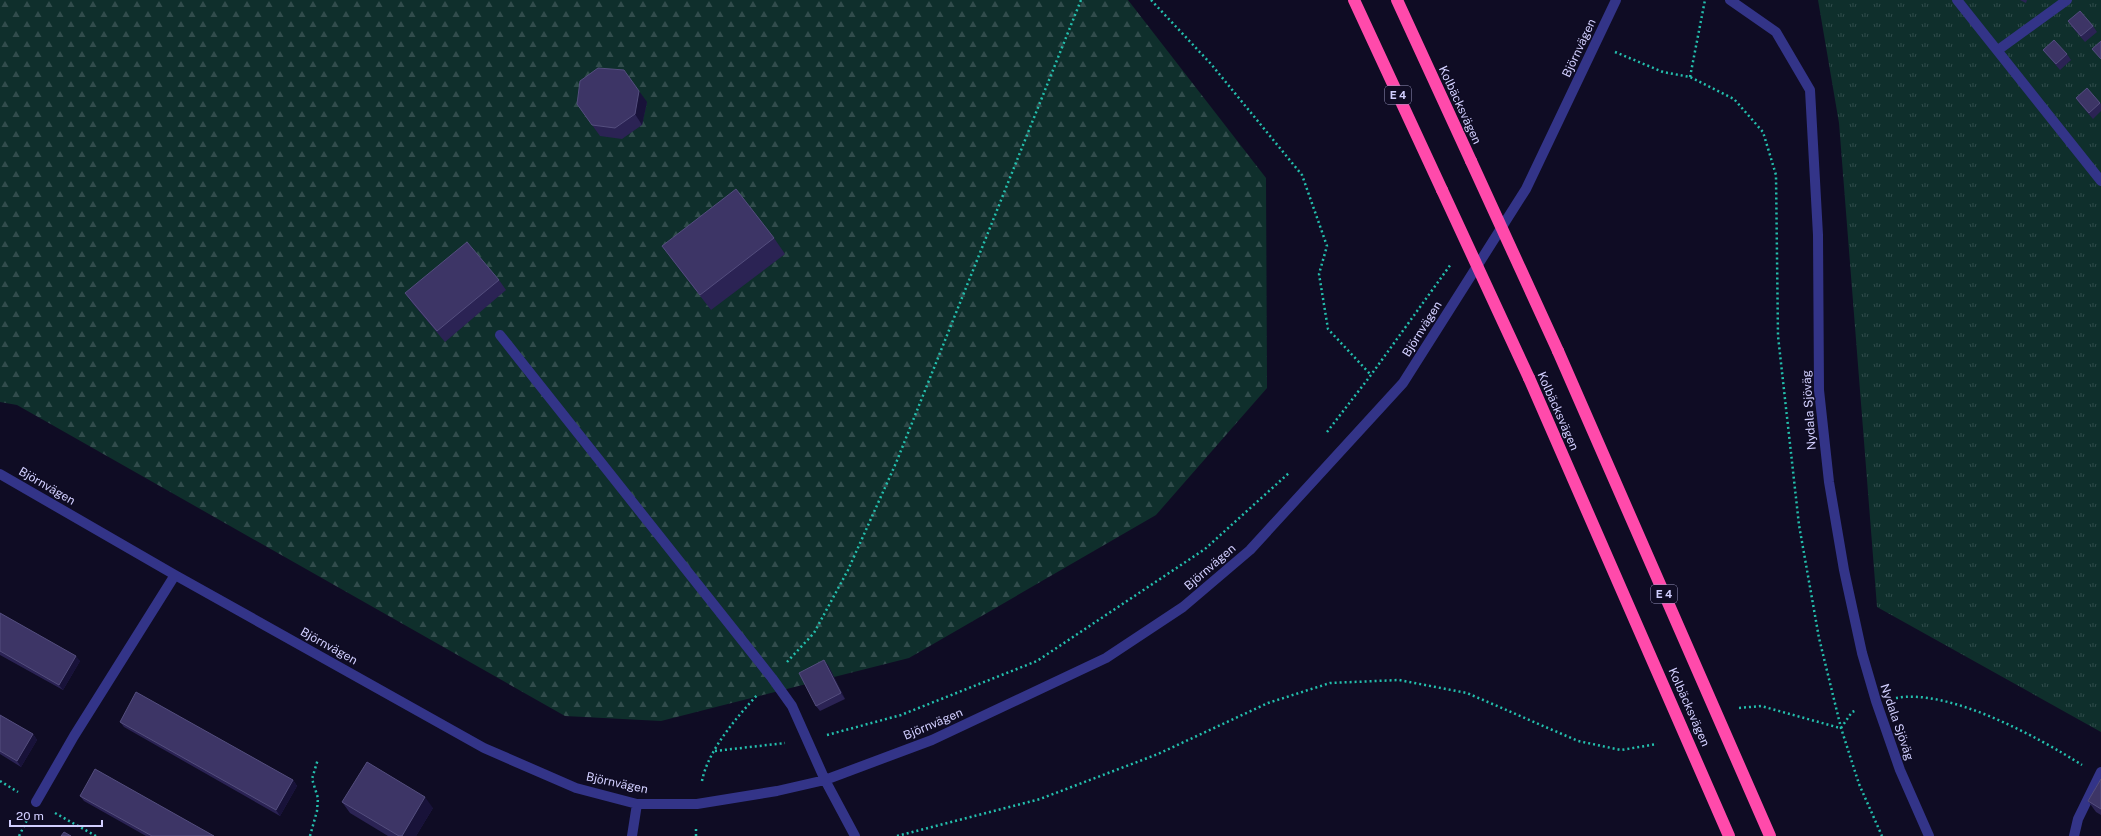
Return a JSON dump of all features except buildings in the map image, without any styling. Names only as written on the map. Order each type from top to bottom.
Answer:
[{"type":"highway","name":"Kolbäcksvägen","points":[[1354,0],[1529,378],[1729,836]]},
{"type":"highway","name":"Kolbäcksvägen","points":[[1397,0],[1558,351],[1770,836]]},
{"type":"street","name":"Björnvägen","points":[[0,474],[175,575],[484,748],[576,788],[638,804],[697,804],[777,791],[825,780],[932,740],[1106,658],[1183,607],[1250,550],[1403,383],[1526,189],[1616,0]]},
{"type":"street","name":"Nydala Sjöväg","points":[[1730,0],[1776,32],[1810,90],[1818,235],[1819,390],[1826,459],[1844,570],[1862,652],[1876,701],[1900,770],[1929,836]]},
{"type":"street","points":[[1957,0],[2099,174]]},
{"type":"street","points":[[1998,50],[2066,0]]},
{"type":"street","points":[[500,335],[772,678],[792,706],[825,780],[855,836]]},
{"type":"street","points":[[36,802],[78,729],[175,575]]},
{"type":"street","points":[[2074,836],[2078,819],[2100,774]]},
{"type":"street","points":[[632,836],[638,804]]},
{"type":"path","points":[[697,804],[704,770],[715,750],[735,720],[814,633],[848,570],[896,463],[1081,0]]},
{"type":"path","points":[[1150,0],[1211,64],[1302,175],[1327,246],[1319,274],[1328,329],[1371,375],[1322,437]]},
{"type":"path","points":[[1705,0],[1690,77],[1734,99],[1763,132],[1776,175],[1778,336],[1798,525],[1820,638],[1841,728],[1858,784],[1882,836]]},
{"type":"path","points":[[715,750],[807,740],[901,715],[1037,661],[1205,549],[1291,471]]},
{"type":"path","points":[[897,836],[1040,799],[1158,754],[1268,703],[1330,683],[1399,680],[1467,693],[1578,741],[1621,750],[1657,744]]},
{"type":"path","points":[[1841,728],[1852,712],[1876,701],[1909,695],[1947,701],[1988,715],[2047,744],[2100,774]]},
{"type":"path","points":[[1736,708],[1761,706],[1841,728]]},
{"type":"path","points":[[310,836],[317,811],[318,798],[312,779],[318,759]]},
{"type":"path","points":[[36,802],[96,836]]},
{"type":"green space","points":[[0,0],[1128,0],[1266,178],[1267,388],[1156,515],[909,658],[661,721],[565,716],[17,405],[0,402]]},
{"type":"green space","points":[[1818,0],[2101,0],[2101,732],[1877,607],[1839,123]]}]
